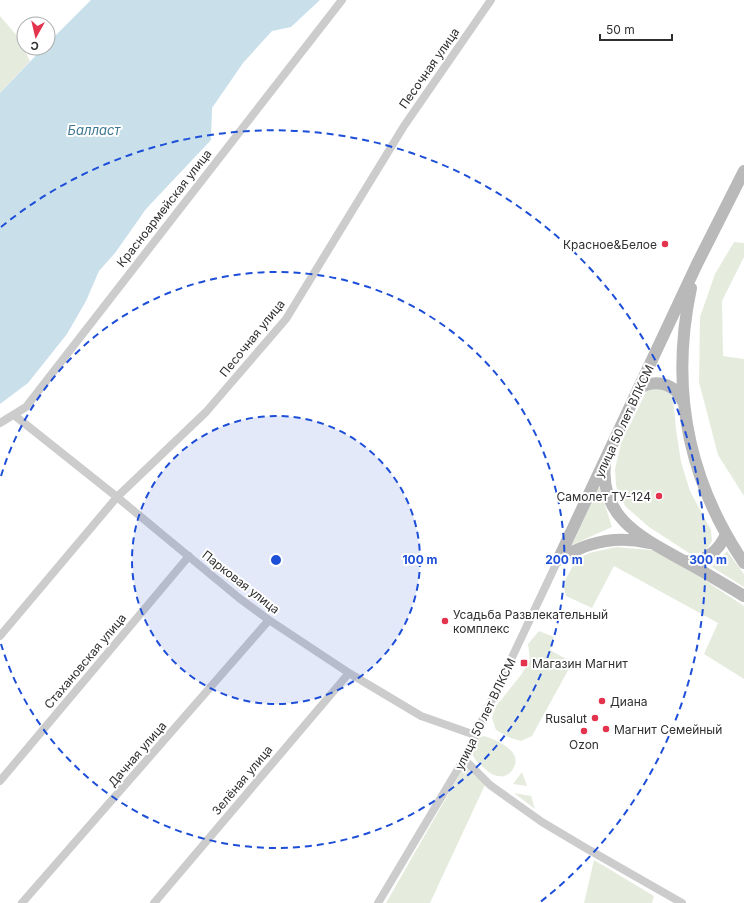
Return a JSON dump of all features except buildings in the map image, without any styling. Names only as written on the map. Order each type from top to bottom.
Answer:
[{"type":"main road","name":"улица 50 лет ВЛКСМ","points":[[558,560],[697,264],[744,171]]},
{"type":"main road","points":[[697,264],[689,298],[684,332],[682,367],[683,402],[690,441],[708,498],[726,534],[744,563]]},
{"type":"main road","points":[[638,389],[651,383],[664,384],[676,390],[683,402]]},
{"type":"main road","points":[[607,456],[605,480],[608,496],[613,507],[628,526],[656,546],[744,596]]},
{"type":"main road","points":[[685,562],[696,561],[710,555],[719,547],[726,534]]},
{"type":"main road","points":[[558,560],[572,551],[586,545],[609,540],[633,540],[656,546]]},
{"type":"street","name":"Красноармейская улица","points":[[0,423],[26,407],[342,0]]},
{"type":"street","name":"Песочная улица","points":[[0,636],[117,497],[206,412],[286,319],[404,126],[491,0]]},
{"type":"street","name":"Парковая улица","points":[[14,415],[117,497],[239,598],[269,620],[349,673],[420,716],[475,735]]},
{"type":"street","name":"Стахановская улица","points":[[0,781],[189,556]]},
{"type":"street","name":"улица 50 лет ВЛКСМ","points":[[378,903],[464,759],[558,560]]},
{"type":"street","name":"Дачная улица","points":[[22,903],[269,620]]},
{"type":"street","name":"Зелёная улица","points":[[154,903],[349,673]]},
{"type":"street","points":[[464,759],[490,785],[542,822],[682,903]]},
{"type":"green space","points":[[0,16],[16,35],[16,56],[28,56],[30,61],[0,93]]},
{"type":"green space","points":[[734,242],[744,243],[744,257],[722,301],[723,356],[744,359],[744,496],[718,455],[699,382],[700,317],[715,274]]},
{"type":"green space","points":[[656,388],[666,390],[673,398],[681,462],[690,491],[711,530],[712,541],[707,549],[699,553],[689,553],[649,527],[625,506],[616,486],[615,469],[621,443],[646,392]]},
{"type":"green space","points":[[599,486],[612,527],[572,545]]},
{"type":"green space","points":[[616,547],[652,550],[680,564],[744,606],[744,679],[704,654],[718,623],[614,566],[592,608],[566,596],[563,584],[576,560],[589,553]]},
{"type":"green space","points":[[727,551],[744,574],[744,587],[712,567]]},
{"type":"green space","points":[[539,631],[554,637],[550,650],[568,660],[571,665],[532,736],[521,741],[510,738],[496,730],[492,718],[496,706],[521,675],[530,660],[528,644]]},
{"type":"green space","points":[[484,736],[506,746],[513,753],[516,761],[514,768],[509,774],[502,776],[491,774],[478,763],[472,754],[475,739]]},
{"type":"green space","points":[[465,765],[485,785],[430,903],[386,903]]},
{"type":"green space","points":[[522,772],[527,786],[513,784]]},
{"type":"green space","points":[[514,793],[531,796],[535,809]]},
{"type":"green space","points":[[594,860],[654,896],[652,903],[584,903]]},
{"type":"water","name":"Балласт","points":[[91,0],[320,0],[291,27],[272,31],[243,63],[212,108],[211,140],[146,209],[115,253],[99,271],[86,301],[67,334],[28,383],[0,404],[0,93],[35,56],[56,56],[56,35]]},
{"type":"place","name":"Красное&Белое","points":[[665,244]]},
{"type":"place","name":"Самолет ТУ-124","points":[[659,496]]},
{"type":"place","name":"Усадьба Развлекательный комплекс","points":[[445,621]]},
{"type":"place","name":"Магазин Магнит","points":[[524,663]]},
{"type":"place","name":"Диана","points":[[602,701]]},
{"type":"place","name":"Rusalut","points":[[595,718]]},
{"type":"place","name":"Магнит Семейный","points":[[606,729]]},
{"type":"place","name":"Ozon","points":[[584,731]]}]
